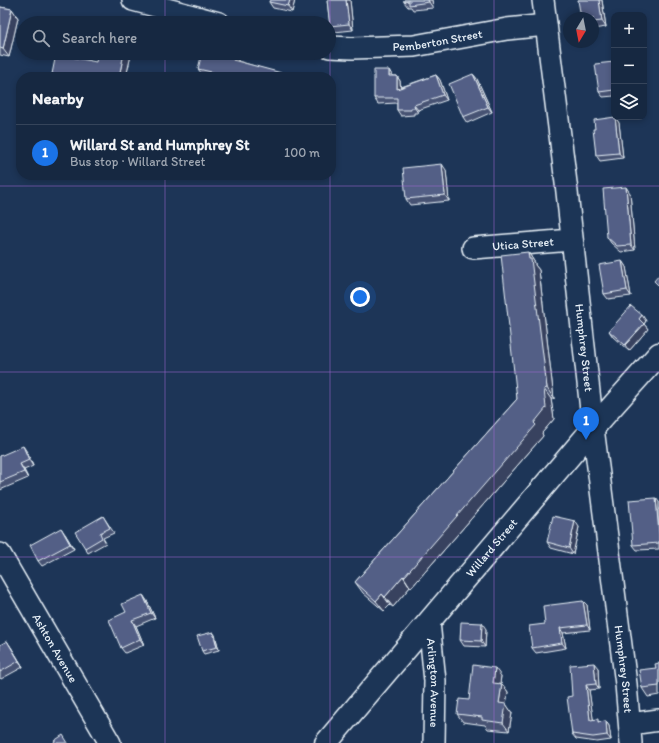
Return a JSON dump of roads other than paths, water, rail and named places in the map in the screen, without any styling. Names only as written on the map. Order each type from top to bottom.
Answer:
[{"type":"main road","name":"Willard Street","points":[[326,743],[593,428],[659,354]]},
{"type":"street","points":[[133,0],[193,16]]},
{"type":"street","name":"Humphrey Street","points":[[543,0],[593,428],[626,684],[630,734]]},
{"type":"street","name":"Pemberton Street","points":[[336,47],[414,46],[508,29],[546,25]]},
{"type":"street","name":"Utica Street","points":[[473,248],[572,240]]},
{"type":"street","name":"Ashton Avenue","points":[[0,554],[110,743]]},
{"type":"street","name":"Arlington Avenue","points":[[429,622],[435,681],[434,743]]},
{"type":"street","points":[[630,734],[659,720]]},
{"type":"place","name":"Willard St and Humphrey St","points":[[586,440]]}]
